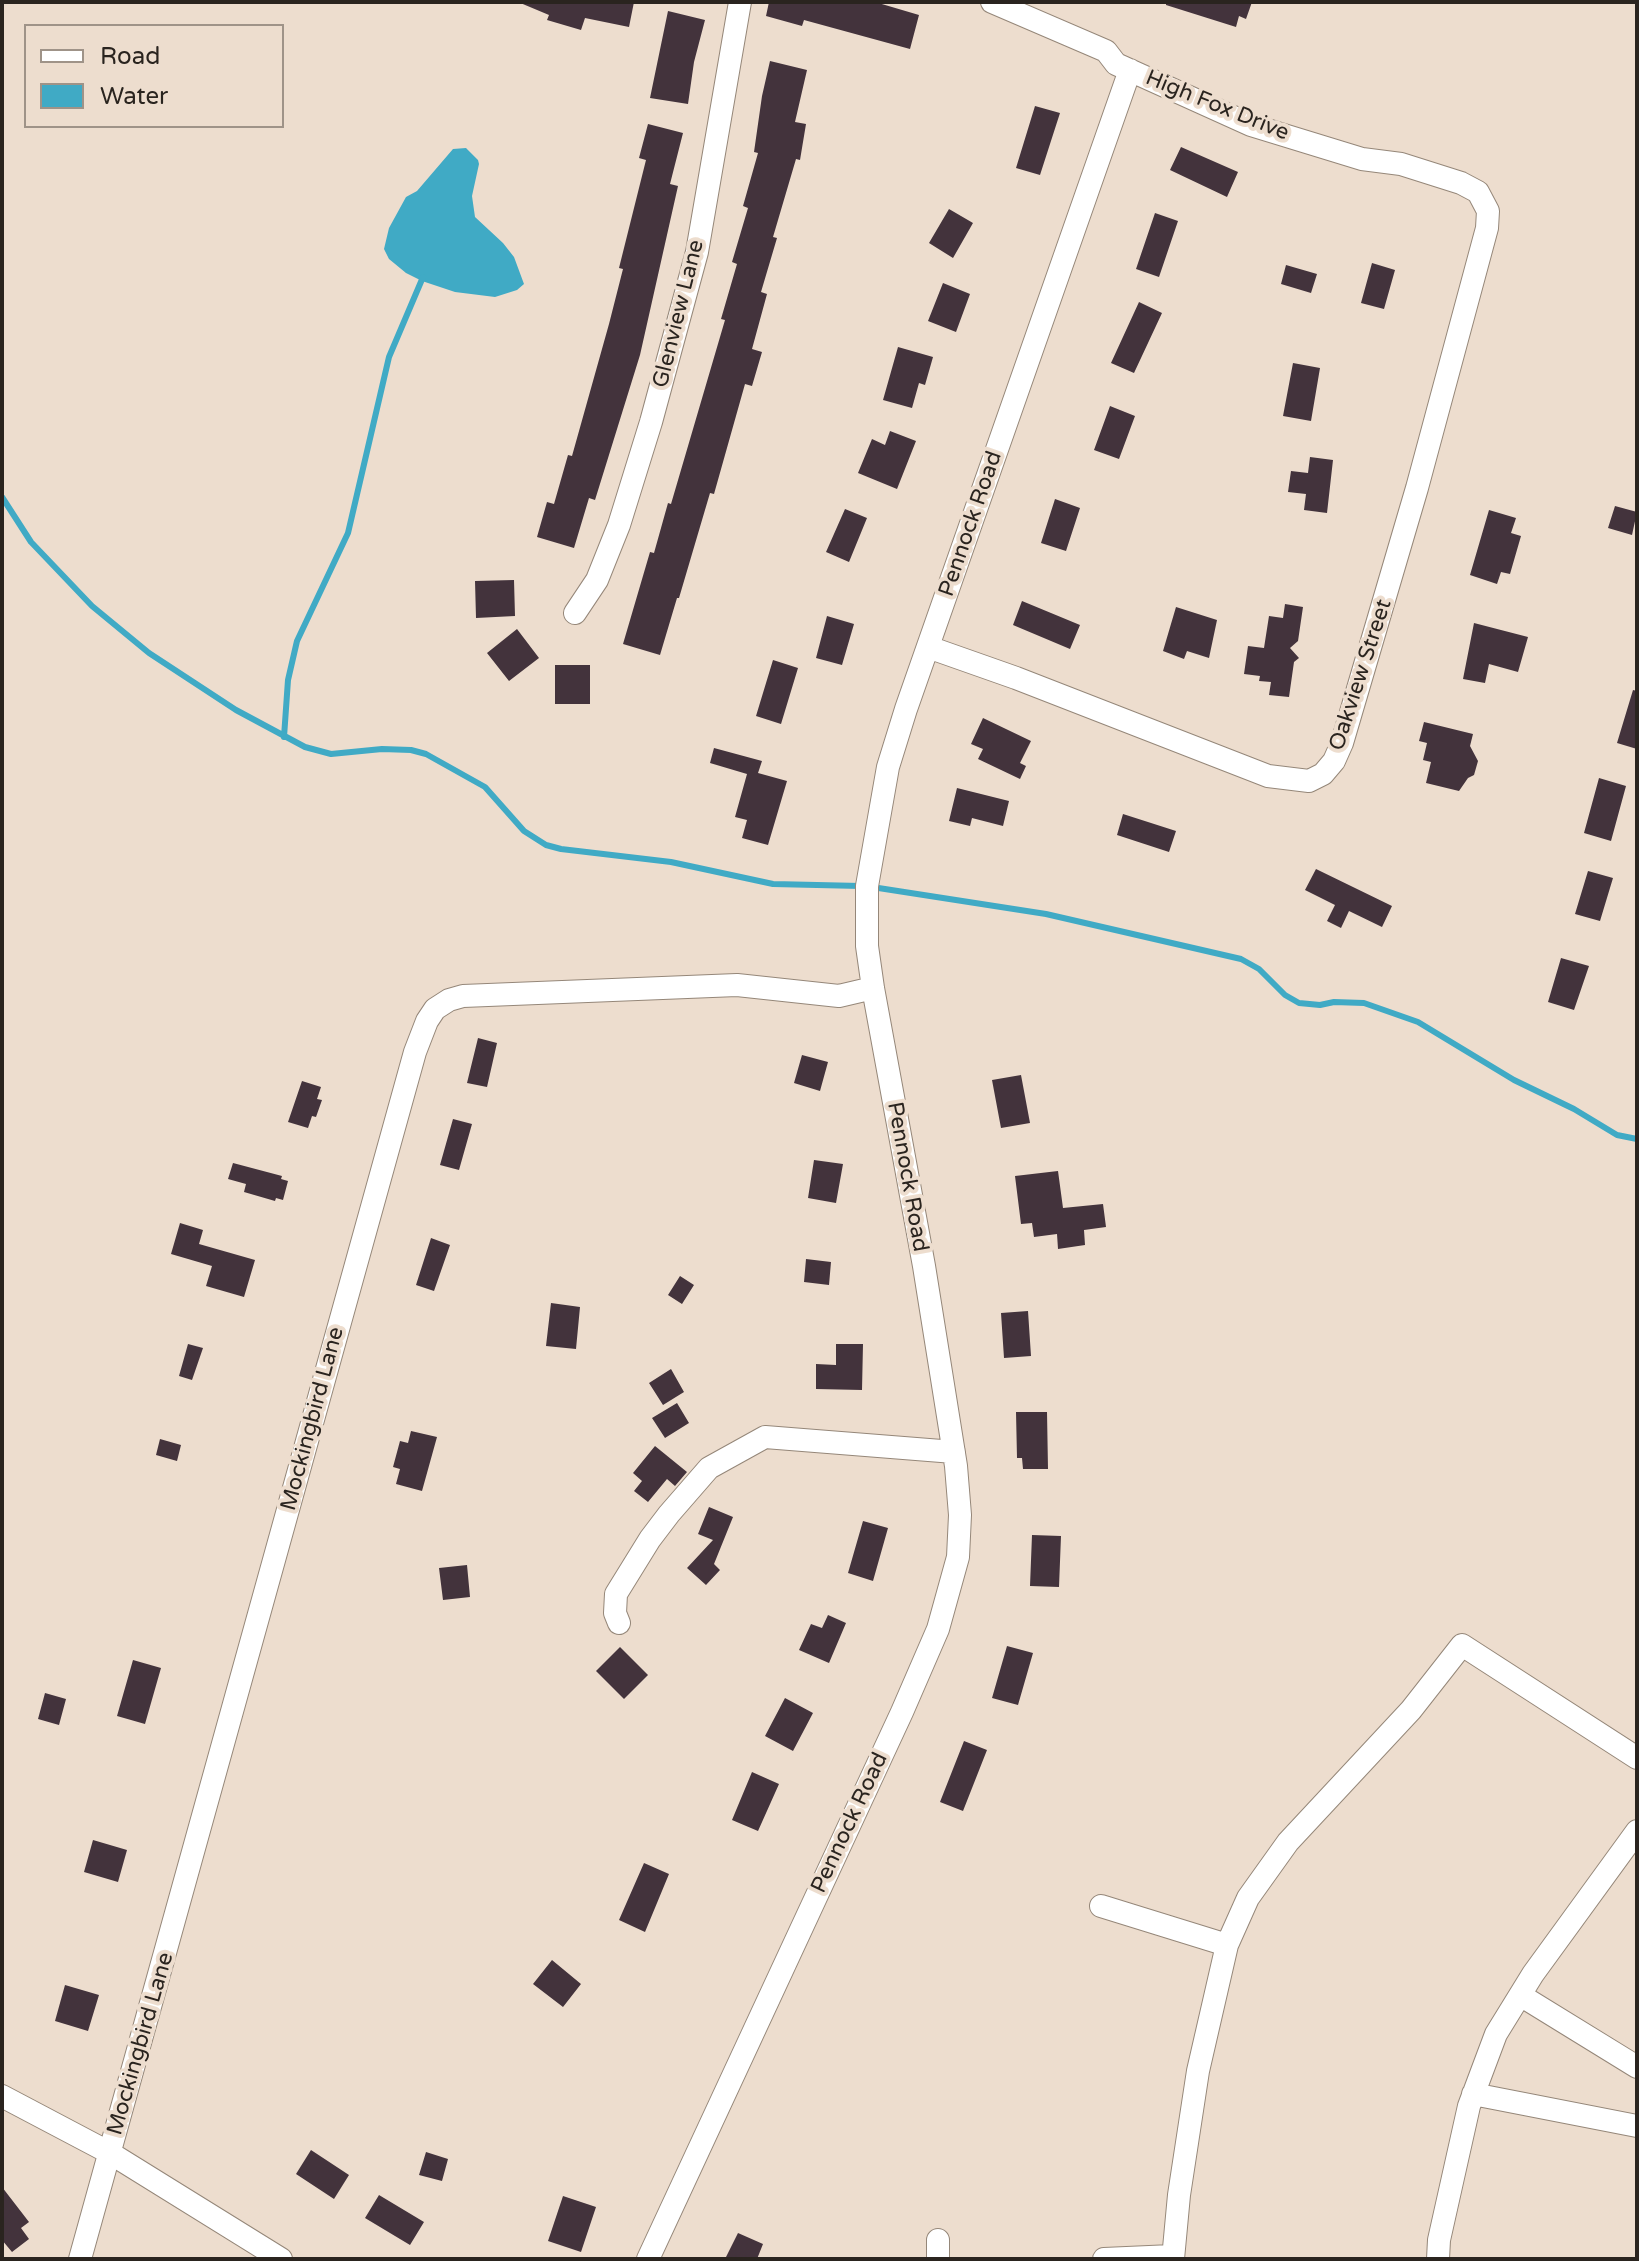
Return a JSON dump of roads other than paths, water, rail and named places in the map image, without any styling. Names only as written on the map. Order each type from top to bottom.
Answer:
[{"type":"street","name":"Glenview Lane","points":[[575,613],[597,580],[619,525],[685,299],[697,252],[740,2]]},
{"type":"street","name":"High Fox Drive","points":[[992,2],[1106,51],[1116,64],[1251,125],[1362,159],[1401,164],[1461,183],[1478,192],[1488,211]]},
{"type":"street","name":"Pennock Road","points":[[648,2259],[938,1629],[958,1557],[960,1515],[954,1452],[924,1266],[873,988],[867,946],[867,886],[888,767],[1130,70]]},
{"type":"street","name":"Oakview Street","points":[[928,647],[1268,776],[1309,781],[1323,774],[1334,761],[1342,743],[1394,569],[1473,284],[1487,228],[1488,211]]},
{"type":"street","name":"Mockingbird Lane","points":[[80,2259],[415,1052],[435,1009],[463,996],[737,985],[839,996],[873,988]]},
{"type":"street","points":[[619,1623],[615,1613],[616,1594],[669,1514],[709,1468],[765,1437],[954,1452]]},
{"type":"street","points":[[1104,2259],[1173,2258],[1179,2195],[1198,2071],[1227,1945],[1248,1898],[1288,1842],[1411,1710],[1462,1645],[1637,1758]]},
{"type":"street","points":[[1438,2259],[1439,2240],[1473,2094],[1496,2034],[1520,1995],[1637,1831]]},
{"type":"street","points":[[1101,1906],[1227,1945]]},
{"type":"street","points":[[1520,1995],[1637,2067]]},
{"type":"street","points":[[1473,2094],[1637,2126]]},
{"type":"street","points":[[2,2096],[110,2153],[281,2259]]},
{"type":"water","points":[[466,148],[479,164],[472,196],[475,217],[514,257],[524,284],[517,290],[495,297],[455,292],[422,281],[389,259],[384,249],[389,228],[406,197],[417,191],[453,149]]},
{"type":"waterway","points":[[284,737],[288,680],[297,641],[348,533],[389,357],[423,277]]},
{"type":"waterway","points":[[2,497],[31,542],[92,606],[149,653],[236,710],[305,747],[331,754],[382,749],[426,754],[485,787],[524,831],[546,845],[561,849],[671,862],[773,884],[861,886]]},
{"type":"waterway","points":[[872,887],[1046,914],[1241,959],[1259,969],[1285,995],[1299,1003],[1364,1003],[1418,1022],[1514,1080],[1574,1109],[1617,1135],[1637,1139]]}]
